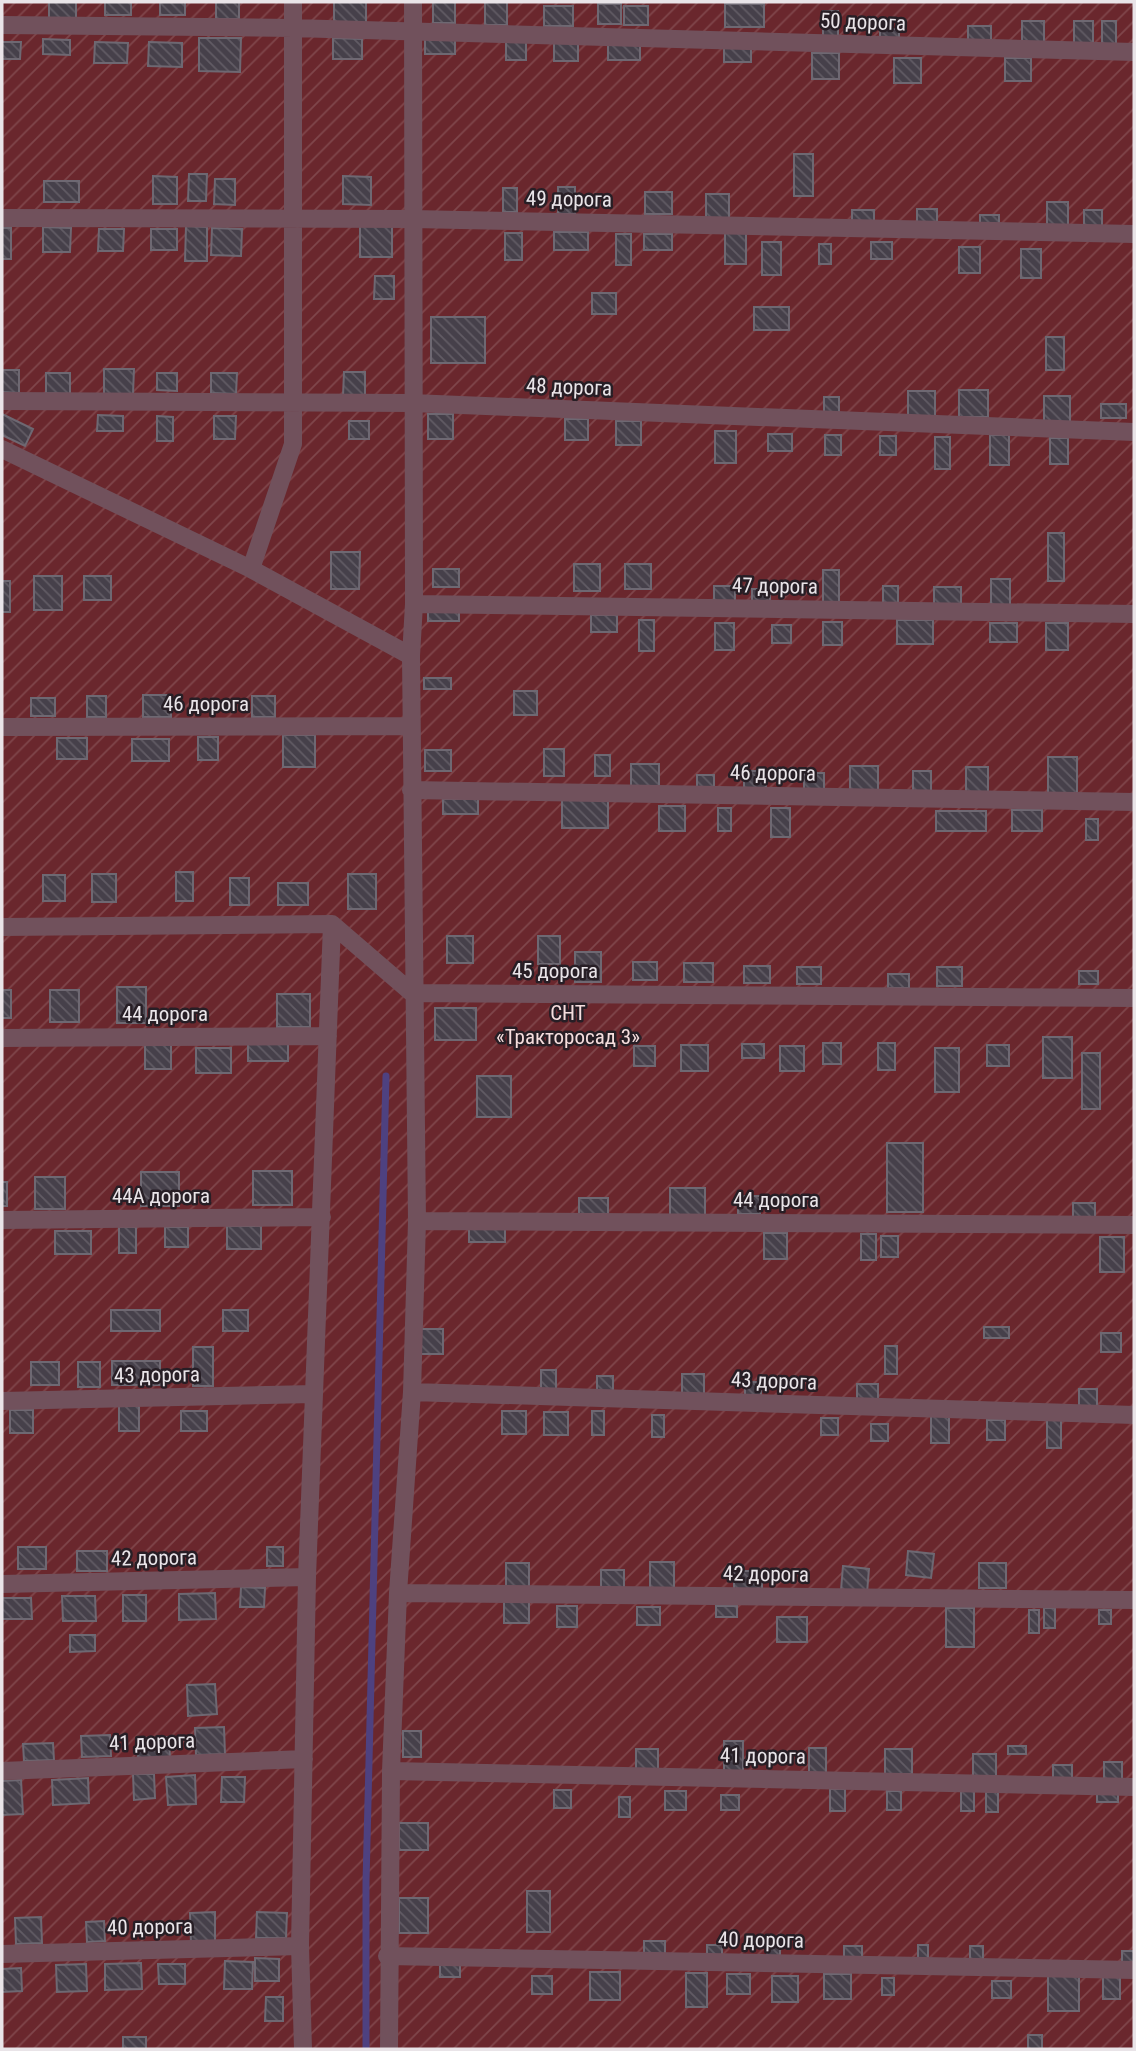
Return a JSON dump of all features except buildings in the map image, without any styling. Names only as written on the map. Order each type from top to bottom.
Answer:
[{"type":"street","points":[[251,569],[293,444],[293,2]]},
{"type":"street","points":[[389,2049],[387,1956],[391,1771],[398,1593],[412,1392],[417,1221],[411,790],[411,656],[414,604],[414,2]]},
{"type":"street","name":"50 дорога","points":[[2,25],[293,28],[1134,52]]},
{"type":"street","name":"49 дорога","points":[[2,218],[412,219],[1134,234]]},
{"type":"street","name":"48 дорога","points":[[2,401],[412,403],[1134,432]]},
{"type":"street","points":[[2,449],[251,569],[411,656]]},
{"type":"street","name":"47 дорога","points":[[414,604],[1134,614]]},
{"type":"street","name":"46 дорога","points":[[2,727],[411,726]]},
{"type":"street","name":"46 дорога","points":[[411,790],[1134,802]]},
{"type":"street","points":[[2,928],[332,924],[412,993]]},
{"type":"street","points":[[303,2049],[300,1947],[307,1577],[332,924]]},
{"type":"street","name":"45 дорога","points":[[412,993],[1134,998]]},
{"type":"street","name":"44 дорога","points":[[2,1038],[328,1036]]},
{"type":"street","name":"44А дорога","points":[[2,1220],[322,1217]]},
{"type":"street","name":"44 дорога","points":[[417,1221],[1134,1225]]},
{"type":"street","name":"43 дорога","points":[[412,1392],[1134,1415]]},
{"type":"street","name":"43 дорога","points":[[2,1401],[314,1394]]},
{"type":"street","name":"42 дорога","points":[[2,1584],[307,1577]]},
{"type":"street","name":"42 дорога","points":[[398,1593],[1134,1600]]},
{"type":"street","name":"41 дорога","points":[[2,1770],[304,1759]]},
{"type":"street","name":"41 дорога","points":[[391,1771],[1134,1787]]},
{"type":"street","name":"40 дорога","points":[[2,1954],[300,1947]]},
{"type":"street","name":"40 дорога","points":[[387,1956],[1134,1970]]},
{"type":"green space","name":"СНТ «Тракторосад 3»","points":[[2,2],[1134,2],[1134,2049],[2,2049]]},
{"type":"waterway","points":[[366,2049],[366,1882],[386,1076]]}]
